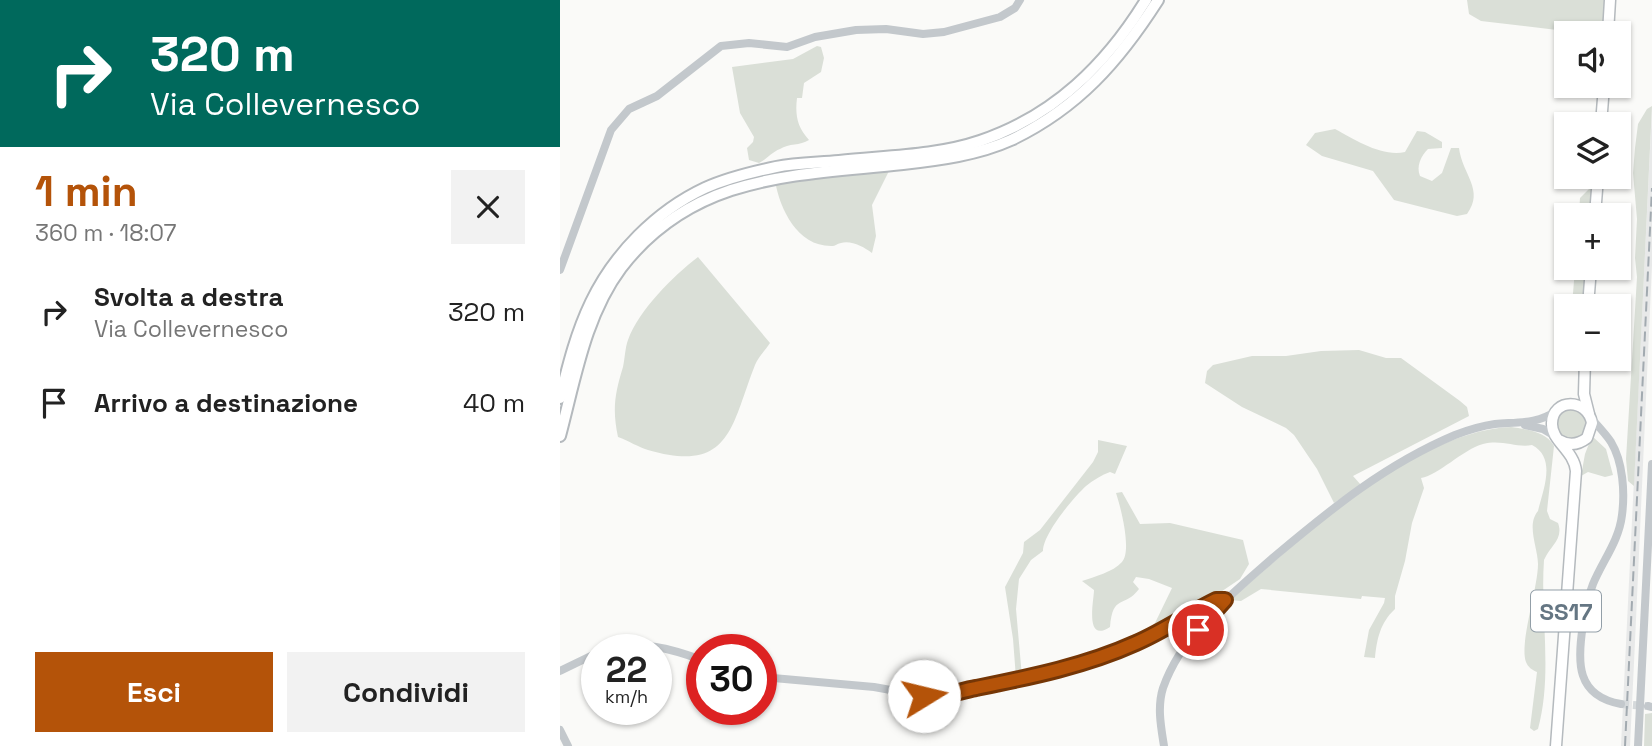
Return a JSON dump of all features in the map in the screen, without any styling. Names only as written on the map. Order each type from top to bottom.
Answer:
[{"type":"highway","points":[[560,398],[574,345],[591,302],[615,261],[644,230],[667,211],[705,188],[779,167],[929,152],[977,142],[1005,132],[1061,99],[1094,71],[1125,34],[1146,0]]},
{"type":"highway","points":[[560,436],[584,347],[600,305],[621,269],[670,220],[705,199],[741,186],[779,177],[929,161],[981,151],[1010,140],[1068,107],[1104,75],[1134,38],[1158,0]]},
{"type":"main road","points":[[1609,21],[1610,0]]},
{"type":"main road","name":"SS17","points":[[1576,475],[1573,458],[1557,438],[1552,424],[1559,409],[1576,391],[1582,371]]},
{"type":"main road","name":"SS17","points":[[1556,746],[1576,475],[1589,434],[1590,415],[1584,394],[1584,371]]},
{"type":"main road","points":[[1559,409],[1578,405],[1590,415]]},
{"type":"main road","points":[[1557,438],[1568,444],[1575,444],[1589,434]]},
{"type":"street","points":[[560,270],[611,130],[629,110],[657,96],[721,47],[734,43],[787,47],[815,37],[856,30],[886,29],[923,34],[944,32],[1000,17],[1015,8],[1020,0]]},
{"type":"street","points":[[1164,746],[1160,708],[1164,686],[1198,630],[1225,600],[1333,507],[1368,482],[1457,434],[1481,427],[1542,419],[1559,409]]},
{"type":"street","points":[[1590,415],[1607,437],[1619,464],[1622,518],[1614,544],[1589,595],[1579,659],[1583,677],[1591,688],[1606,700],[1621,704]]},
{"type":"street","points":[[1511,424],[1539,428],[1557,438]]},
{"type":"street","points":[[1589,434],[1596,431],[1607,437]]},
{"type":"street","points":[[1637,746],[1652,464]]},
{"type":"street","points":[[777,678],[874,687],[935,698],[1047,673],[1095,659],[1139,642],[1216,600],[1225,600]]},
{"type":"street","points":[[560,671],[581,661]]},
{"type":"street","points":[[560,730],[568,746]]},
{"type":"shaded area","points":[[1467,0],[1606,0],[1605,21],[1554,21],[1554,30],[1481,21],[1469,14]]},
{"type":"shaded area","points":[[817,46],[821,47],[824,58],[821,72],[804,83],[802,98],[797,98],[796,104],[799,125],[809,140],[783,147],[759,163],[749,160],[747,148],[754,137],[740,113],[732,67],[793,59]]},
{"type":"shaded area","points":[[1652,106],[1634,486],[1628,481],[1626,459],[1637,277],[1637,219],[1633,173],[1638,124],[1647,109]]},
{"type":"shaded area","points":[[1652,110],[1652,265],[1630,746],[1621,746]]},
{"type":"shaded area","points":[[1335,129],[1369,146],[1396,153],[1405,152],[1417,131],[1425,132],[1442,142],[1442,148],[1428,149],[1419,165],[1420,176],[1432,181],[1442,173],[1451,148],[1459,148],[1474,197],[1467,214],[1457,216],[1394,200],[1373,171],[1322,156],[1306,145],[1315,133]]},
{"type":"shaded area","points":[[890,169],[872,205],[876,236],[872,253],[853,243],[831,246],[809,240],[792,224],[786,214],[775,181]]},
{"type":"shaded area","points":[[1589,189],[1593,189],[1592,203],[1580,203],[1580,198]]},
{"type":"shaded area","points":[[698,257],[770,343],[756,362],[740,407],[724,439],[712,450],[696,455],[675,456],[648,450],[618,437],[615,401],[627,343],[633,329],[658,294]]},
{"type":"shaded area","points":[[1574,280],[1586,280],[1585,294],[1573,294]]},
{"type":"shaded area","points":[[1359,350],[1386,358],[1401,358],[1460,401],[1467,407],[1469,416],[1353,476],[1361,485],[1334,503],[1317,469],[1294,435],[1205,383],[1207,371],[1213,365],[1252,356]]},
{"type":"shaded area","points":[[1571,408],[1582,413],[1587,424],[1582,435],[1571,440],[1560,435],[1555,424],[1560,413]]},
{"type":"shaded area","points":[[1511,427],[1541,434],[1554,446],[1547,511],[1550,519],[1558,523],[1559,534],[1544,560],[1545,687],[1538,729],[1534,731],[1530,728],[1537,672],[1526,662],[1525,642],[1538,564],[1533,523],[1545,484],[1546,466],[1540,451],[1532,445],[1496,442],[1483,444],[1421,478],[1424,488],[1412,523],[1395,596],[1395,609],[1380,632],[1375,658],[1364,657],[1369,630],[1385,598],[1362,596],[1361,599],[1261,589],[1241,601],[1230,600],[1325,520],[1398,467],[1436,447],[1474,433]]},
{"type":"shaded area","points":[[1592,436],[1606,449],[1613,475],[1605,477],[1588,472],[1581,476]]},
{"type":"shaded area","points":[[1098,440],[1127,446],[1115,474],[1110,472],[1101,476],[1080,492],[1053,526],[1043,551],[1031,560],[1019,579],[1016,609],[1022,677],[1016,678],[1005,587],[1023,553],[1024,542],[1040,530],[1093,462],[1098,452]]},
{"type":"shaded area","points":[[1122,492],[1140,524],[1170,523],[1243,540],[1249,564],[1240,579],[1194,610],[1140,638],[1155,623],[1172,588],[1136,577],[1133,582],[1139,589],[1117,605],[1111,616],[1110,627],[1102,631],[1097,630],[1092,619],[1094,590],[1082,581],[1114,569],[1125,556],[1125,529],[1116,493]]},
{"type":"shaded area","points":[[1652,713],[1652,746],[1644,746],[1645,714]]},
{"type":"tunnel","points":[[1621,704],[1646,706]]},
{"type":"railway","points":[[1625,746],[1652,188]]},
{"type":"route","points":[[924,696],[946,696],[958,691],[1028,678],[1095,659],[1139,642],[1216,600],[1225,600],[1198,630]]}]
